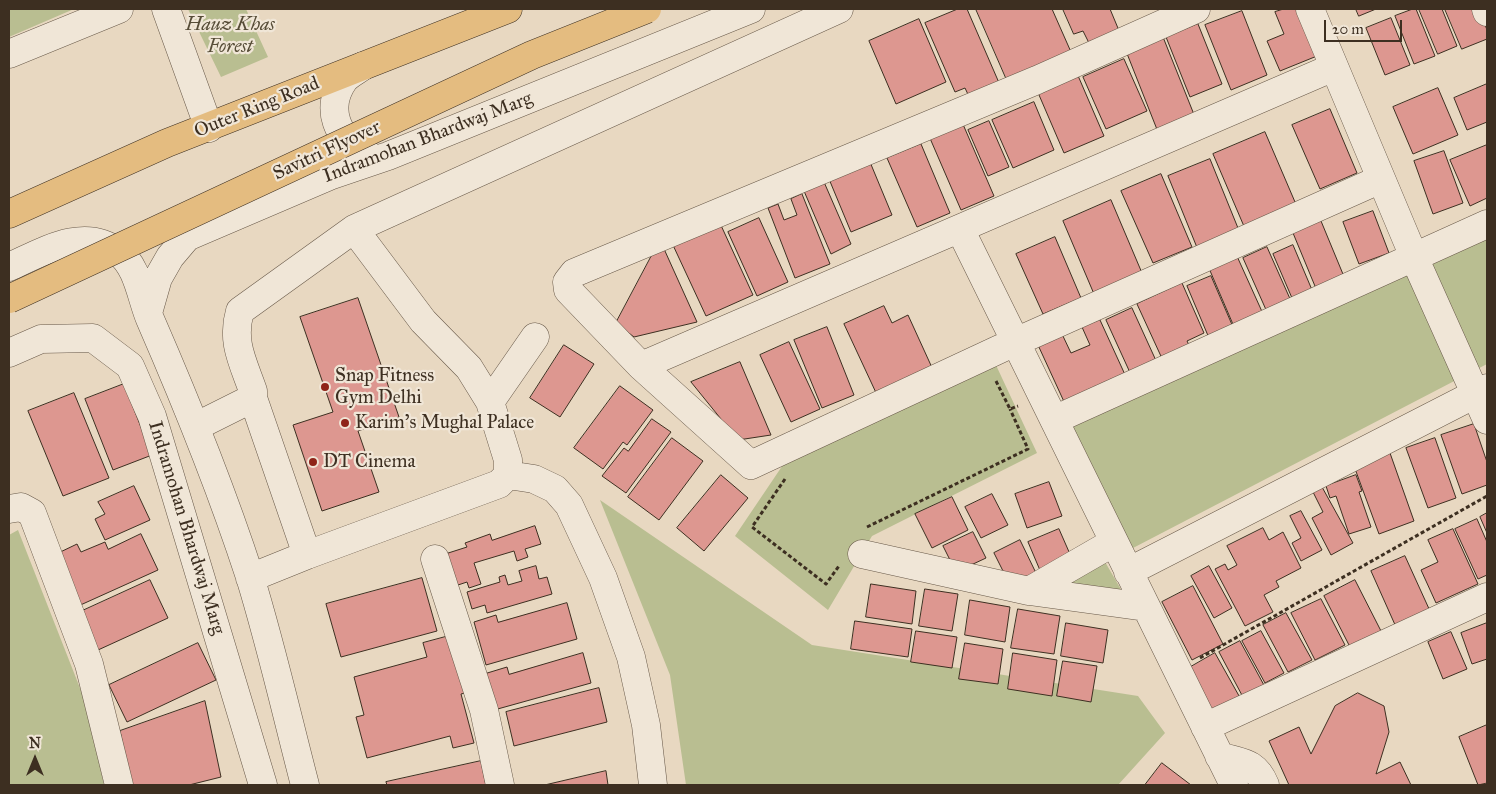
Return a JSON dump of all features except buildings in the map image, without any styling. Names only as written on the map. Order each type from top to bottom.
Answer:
[{"type":"main road","name":"Outer Ring Road","points":[[9,214],[167,143],[508,9]]},
{"type":"main road","name":"Savitri Flyover","points":[[9,299],[532,55],[647,9]]},
{"type":"street","points":[[9,54],[119,9]]},
{"type":"street","points":[[166,9],[209,128]]},
{"type":"street","name":"Indramohan Bhardwaj Marg","points":[[148,313],[158,278],[170,256],[187,237],[332,175],[388,156],[751,9]]},
{"type":"street","points":[[307,555],[236,344],[236,324],[240,310],[359,227],[839,9]]},
{"type":"street","points":[[1196,9],[1037,80],[574,272],[567,282],[568,290],[641,366],[751,465],[1015,342],[1381,179]]},
{"type":"street","points":[[1310,9],[1414,257],[1481,391],[1487,420]]},
{"type":"street","points":[[363,66],[345,79],[335,99],[335,122],[346,142],[366,154],[388,156]]},
{"type":"street","points":[[641,366],[1334,67]]},
{"type":"street","points":[[1054,420],[1487,224]]},
{"type":"street","points":[[250,578],[499,484],[508,475],[508,460],[490,402],[469,368],[423,321],[359,227]]},
{"type":"street","points":[[960,229],[1234,785]]},
{"type":"street","name":"Indramohan Bhardwaj Marg","points":[[9,266],[75,240],[90,240],[106,244],[120,252],[130,264],[148,313],[197,426],[250,578],[305,785]]},
{"type":"street","points":[[490,402],[535,337]]},
{"type":"street","name":"Indramohan Bhardwaj Marg","points":[[9,353],[41,340],[93,338],[130,366],[152,416],[263,785]]},
{"type":"street","points":[[1128,572],[1481,391]]},
{"type":"street","points":[[197,426],[253,398]]},
{"type":"street","points":[[508,475],[534,479],[555,489],[569,505],[603,578],[631,658],[646,725],[653,785]]},
{"type":"street","points":[[9,509],[21,507],[32,513],[89,664],[119,785]]},
{"type":"street","points":[[1029,590],[1114,542]]},
{"type":"street","points":[[855,550],[1029,590],[1146,607]]},
{"type":"street","points":[[435,559],[484,710],[500,785]]},
{"type":"street","points":[[1205,728],[1487,597]]},
{"type":"street","points":[[1219,756],[1251,765],[1260,773],[1265,785]]},
{"type":"path","points":[[786,477],[752,527],[826,584],[855,550],[867,527],[1028,449],[995,380]]},
{"type":"path","points":[[1010,410],[1042,396]]},
{"type":"path","points":[[1178,671],[1487,496]]},
{"type":"green space","points":[[9,9],[74,9],[9,37]]},
{"type":"green space","name":"Hauz Khas Forest","points":[[188,9],[246,9],[268,57],[221,77]]},
{"type":"green space","points":[[1487,231],[1487,364],[1133,548],[1068,429]]},
{"type":"green space","points":[[995,363],[1037,453],[872,536],[828,610],[735,536],[793,450]]},
{"type":"green space","points":[[600,500],[812,645],[1138,696],[1165,733],[1118,785],[686,785],[670,675]]},
{"type":"green space","points":[[18,530],[87,706],[104,785],[9,785],[9,535]]},
{"type":"green space","points":[[1101,555],[1126,598],[1046,584]]},
{"type":"place","name":"Snap Fitness Gym Delhi","points":[[325,387]]},
{"type":"place","name":"Karim's Mughal Palace","points":[[345,423]]},
{"type":"place","name":"DT Cinema","points":[[313,462]]}]
